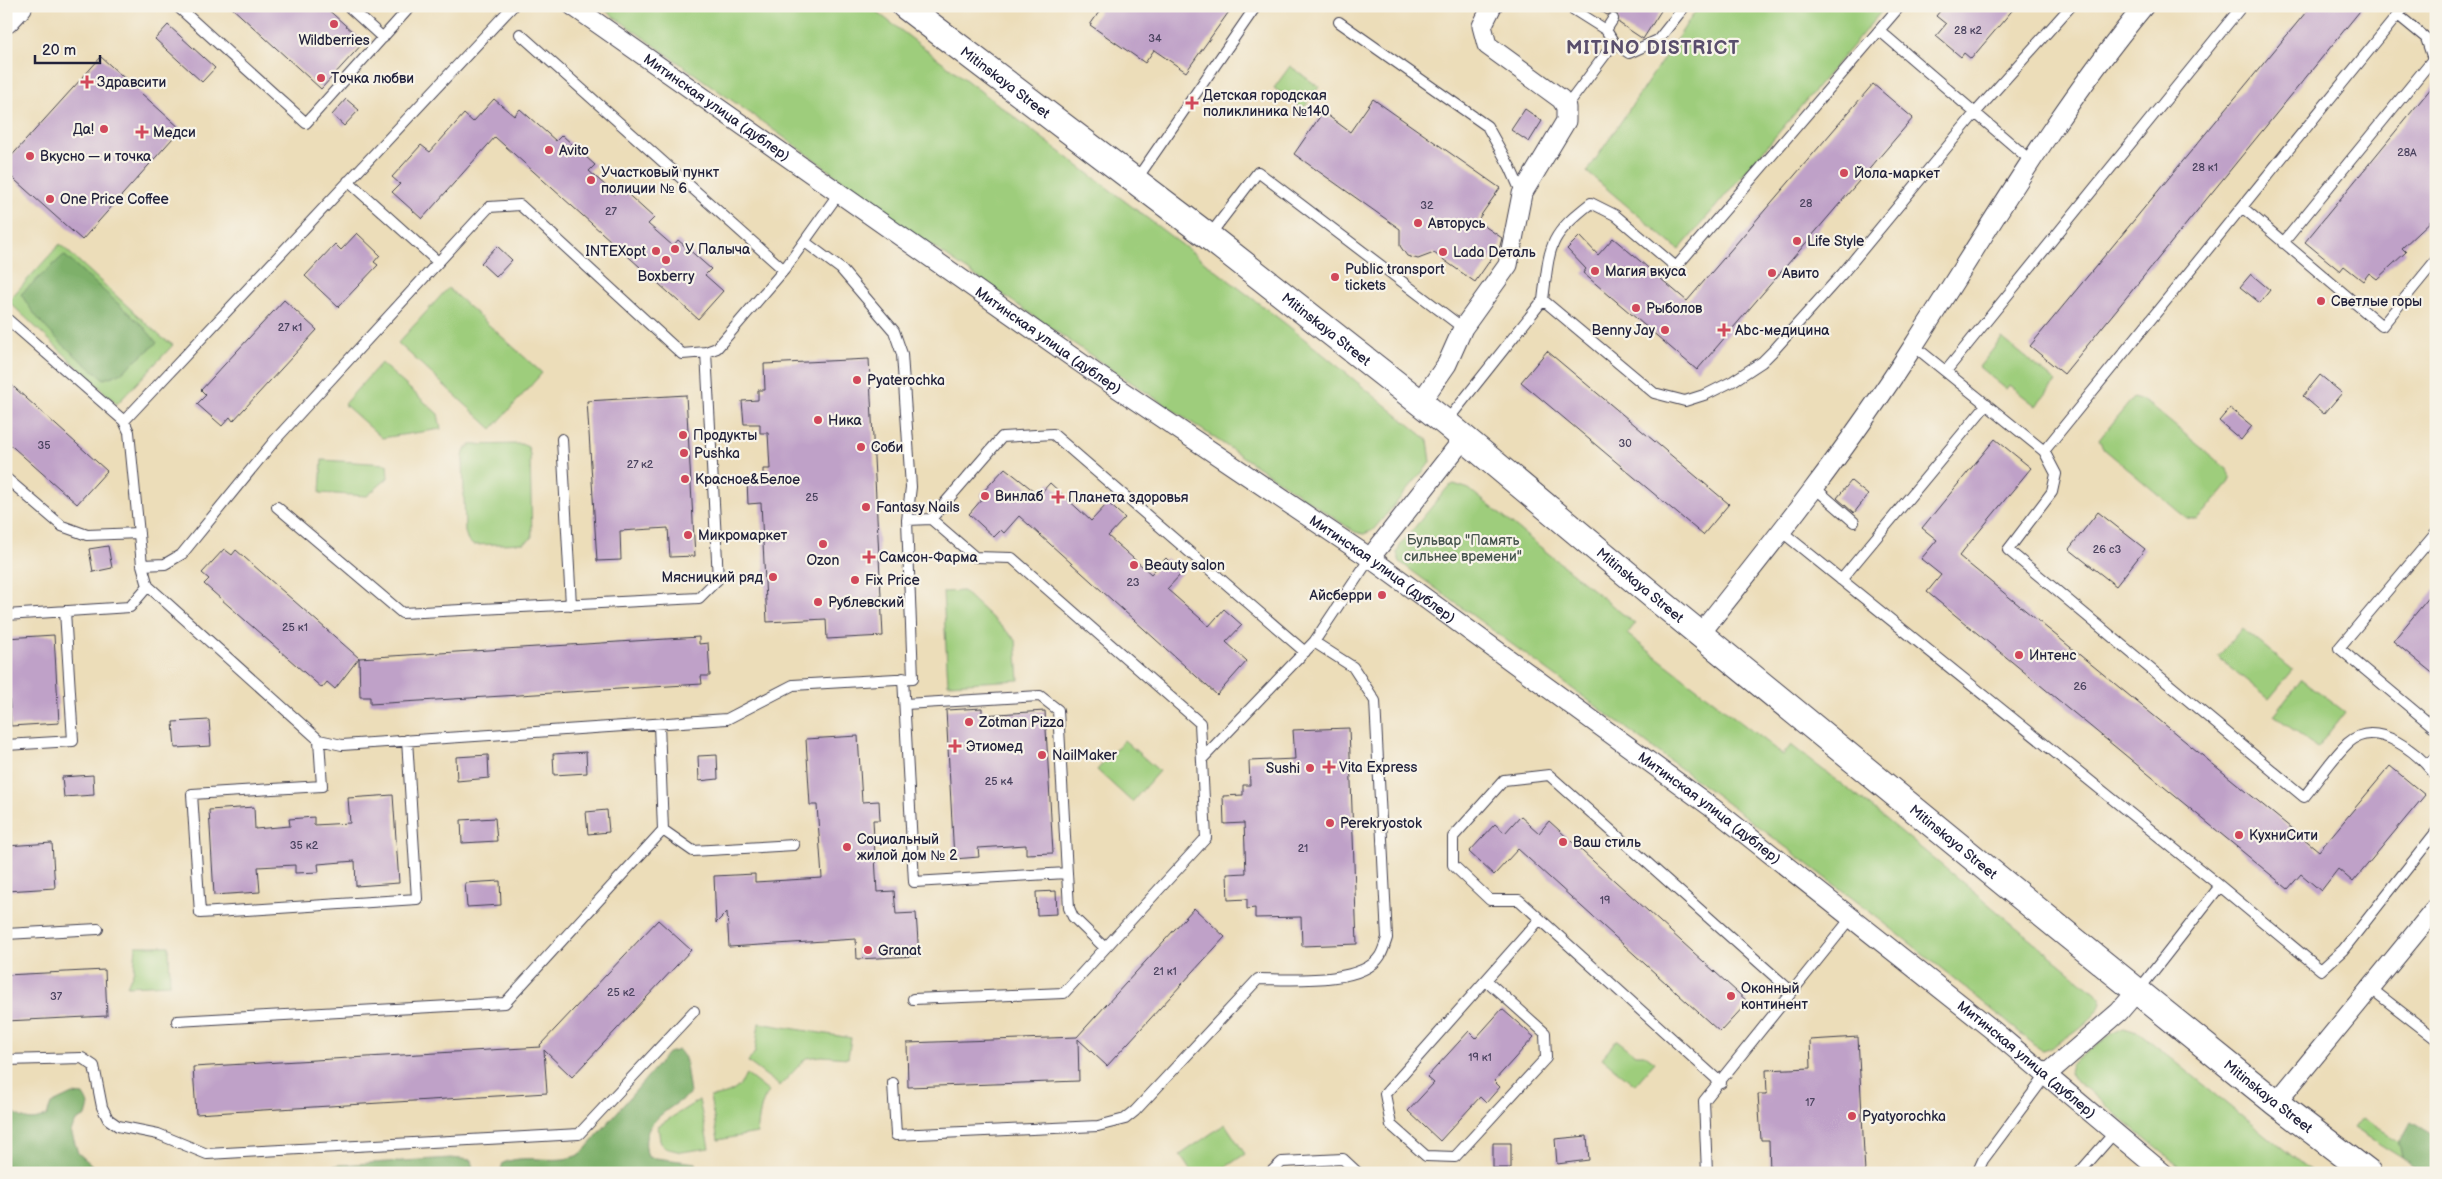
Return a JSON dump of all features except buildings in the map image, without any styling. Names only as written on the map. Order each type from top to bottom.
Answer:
[{"type":"main road","points":[[6,20],[19,6]]},
{"type":"main road","name":"Mitinskaya Street","points":[[905,6],[1134,182],[1208,236],[1420,403],[2137,991],[2276,1103],[2368,1173]]},
{"type":"street","name":"Митинская улица (дублер)","points":[[573,6],[1094,373],[1370,558],[1714,809],[1852,917],[2046,1074],[2163,1173]]},
{"type":"street","points":[[1420,403],[1447,364],[1463,328],[1508,265],[1522,194],[1566,121],[1566,107],[1561,99],[1487,45],[1482,26],[1492,6]]},
{"type":"street","points":[[1700,634],[1815,488],[1914,346],[2030,160],[2084,84],[2144,6]]},
{"type":"street","points":[[1370,558],[1455,431]]},
{"type":"street","points":[[2276,1103],[2369,987],[2436,908]]},
{"type":"street","points":[[2046,1074],[2119,1012],[2137,991]]},
{"type":"lane","points":[[177,6],[306,123],[411,6]]},
{"type":"lane","points":[[348,6],[383,38]]},
{"type":"lane","points":[[124,421],[513,6]]},
{"type":"lane","points":[[1134,182],[1256,6]]},
{"type":"lane","points":[[1568,6],[1606,30],[1614,43],[1629,53],[1658,40],[1685,6]]},
{"type":"lane","points":[[1455,431],[1543,300],[1549,250],[1565,224],[1591,202],[1615,215],[1676,267],[1900,6]]},
{"type":"lane","points":[[1543,300],[1654,392],[1685,401],[1707,394],[1747,372],[1774,350],[1843,273],[1976,112],[2072,6]]},
{"type":"lane","points":[[1946,371],[2242,6]]},
{"type":"lane","points":[[2044,450],[2405,6]]},
{"type":"lane","points":[[2283,243],[2434,60],[2426,38],[2398,15]]},
{"type":"lane","points":[[1606,30],[1613,19]]},
{"type":"lane","points":[[1339,22],[1487,126],[1510,167],[1522,194]]},
{"type":"lane","points":[[1880,31],[2030,160]]},
{"type":"lane","points":[[520,34],[784,270]]},
{"type":"lane","points":[[1566,107],[1614,43]]},
{"type":"lane","points":[[1208,236],[1258,172],[1463,328]]},
{"type":"lane","points":[[348,181],[438,262]]},
{"type":"lane","points":[[142,565],[164,564],[182,554],[275,440],[489,207],[520,206],[682,354],[706,352],[717,348],[784,270],[839,193]]},
{"type":"lane","points":[[2242,207],[2382,326],[2436,260]]},
{"type":"lane","points":[[6,318],[124,421],[129,432],[142,565],[148,586],[319,740],[342,745],[727,719],[793,685],[913,678],[907,520],[910,487],[902,354],[894,330],[841,269],[805,242]]},
{"type":"lane","points":[[1914,346],[2044,450],[2056,474],[2052,492],[2008,550],[2304,797],[2350,742],[2371,734],[2394,739],[2428,765],[2436,776]]},
{"type":"lane","points":[[277,507],[402,613],[699,598],[718,578],[706,352]]},
{"type":"lane","points":[[1841,580],[1987,404]]},
{"type":"lane","points":[[931,519],[1002,437],[1053,434],[1305,652]]},
{"type":"lane","points":[[562,439],[571,605]]},
{"type":"lane","points":[[6,478],[62,526],[87,535],[139,533]]},
{"type":"lane","points":[[1815,488],[1854,522]]},
{"type":"lane","points":[[907,520],[931,519],[975,557],[1012,558],[1200,722],[1206,838],[1064,993],[912,999]]},
{"type":"lane","points":[[1781,531],[2321,970],[2343,950],[2436,832]]},
{"type":"lane","points":[[2436,533],[2340,648],[2436,729]]},
{"type":"lane","points":[[1202,759],[1314,642],[1370,558]]},
{"type":"lane","points":[[6,615],[130,607],[148,586]]},
{"type":"lane","points":[[6,745],[73,741],[65,611]]},
{"type":"lane","points":[[893,1083],[896,1135],[1098,1126],[1125,1119],[1135,1111],[1258,979],[1315,980],[1357,973],[1380,957],[1387,938],[1375,701],[1353,667],[1314,642]]},
{"type":"lane","points":[[903,678],[914,882],[1067,873]]},
{"type":"lane","points":[[905,704],[1040,696],[1058,710],[1069,908],[1073,916],[1105,948]]},
{"type":"lane","points":[[177,1021],[505,1003],[663,830],[659,724]]},
{"type":"lane","points":[[319,740],[322,786],[192,794],[200,913],[417,899],[407,740]]},
{"type":"lane","points":[[2428,765],[2436,756]]},
{"type":"lane","points":[[1721,1083],[1519,900],[1490,900],[1453,865],[1453,837],[1504,780],[1549,775],[1792,992]]},
{"type":"lane","points":[[663,830],[693,851],[794,845]]},
{"type":"lane","points":[[2137,991],[2220,886]]},
{"type":"lane","points":[[1707,1173],[1704,1101],[1721,1083],[1852,917]]},
{"type":"lane","points":[[1486,980],[1545,1033],[1546,1058],[1455,1157],[1426,1156],[1391,1125],[1386,1094],[1486,980],[1540,919]]},
{"type":"lane","points":[[6,934],[98,929]]},
{"type":"lane","points":[[2369,987],[2436,1039]]},
{"type":"lane","points":[[6,1060],[82,1058],[94,1066],[102,1107],[108,1119],[118,1126],[158,1134],[207,1154],[578,1134],[694,1011]]},
{"type":"lane","points":[[1977,1173],[1982,1160],[2046,1074]]},
{"type":"lane","points":[[2078,1173],[2115,1132]]},
{"type":"lane","points":[[1270,1173],[1282,1162],[1343,1159],[1358,1173]]},
{"type":"green space","points":[[599,6],[869,6],[1286,324],[1428,440],[1431,462],[1373,530],[1364,534],[1355,532],[1089,354],[903,226],[806,153]]},
{"type":"green space","points":[[1699,6],[1886,6],[1679,250],[1587,172]]},
{"type":"green space","points":[[1290,66],[1319,87],[1303,109],[1274,88]]},
{"type":"green space","points":[[60,244],[161,337],[173,345],[117,404],[8,301]]},
{"type":"green space","points":[[64,255],[144,327],[157,343],[121,373],[104,379],[48,330],[21,294]]},
{"type":"green space","points":[[448,288],[542,373],[492,429],[398,343]]},
{"type":"green space","points":[[2002,338],[2056,382],[2036,406],[2009,385],[2006,389],[1979,367]]},
{"type":"green space","points":[[381,363],[438,414],[441,429],[382,438],[344,404]]},
{"type":"green space","points":[[2133,398],[2151,406],[2227,469],[2231,478],[2229,483],[2198,520],[2187,518],[2179,512],[2104,449],[2099,440]]},
{"type":"green space","points":[[521,444],[528,447],[530,455],[532,538],[524,543],[473,545],[468,541],[465,532],[463,457],[465,449],[471,445]]},
{"type":"green space","points":[[322,460],[387,464],[388,478],[367,496],[320,493]]},
{"type":"green space","name":"Бульвар \"Память сильнее времени\"","points":[[1454,484],[1469,489],[1635,624],[1627,634],[1783,755],[1791,745],[1880,814],[2099,996],[2102,1002],[2100,1008],[2077,1030],[2057,1043],[2042,1050],[2037,1047],[1960,983],[1802,860],[1400,562],[1397,553],[1401,544],[1448,487]]},
{"type":"green space","points":[[963,591],[1016,640],[1019,680],[948,684],[943,592]]},
{"type":"green space","points":[[2242,628],[2293,670],[2269,699],[2218,657]]},
{"type":"green space","points":[[2302,679],[2345,712],[2317,748],[2274,715]]},
{"type":"green space","points":[[1124,740],[1159,771],[1132,802],[1097,770]]},
{"type":"green space","points":[[136,946],[169,946],[170,984],[127,986],[134,970]]},
{"type":"green space","points":[[759,1023],[851,1038],[848,1058],[822,1056],[806,1058],[780,1086],[748,1062],[755,1052]]},
{"type":"green space","points":[[2124,1028],[2140,1033],[2313,1173],[2187,1173],[2071,1076],[2069,1072],[2071,1064],[2113,1033]]},
{"type":"green space","points":[[1617,1040],[1635,1054],[1644,1054],[1655,1062],[1635,1085],[1602,1058]]},
{"type":"green space","points":[[679,1050],[685,1058],[690,1094],[656,1120],[650,1127],[646,1145],[648,1157],[696,1163],[699,1173],[500,1173],[503,1163],[513,1160],[563,1159],[582,1153],[668,1053]]},
{"type":"green space","points":[[746,1074],[769,1092],[762,1106],[757,1133],[718,1140],[710,1097],[732,1091],[740,1084]]},
{"type":"green space","points":[[72,1094],[83,1095],[89,1105],[86,1116],[76,1121],[71,1131],[78,1153],[92,1165],[94,1173],[6,1172],[6,1106],[25,1119],[35,1120],[47,1115],[51,1104]]},
{"type":"green space","points":[[699,1100],[709,1148],[681,1152],[665,1148],[660,1141],[658,1126]]},
{"type":"green space","points":[[2362,1118],[2401,1142],[2402,1158],[2354,1128]]},
{"type":"green space","points":[[2411,1122],[2436,1137],[2436,1173],[2422,1173],[2402,1158],[2399,1144]]},
{"type":"green space","points":[[1225,1124],[1245,1154],[1217,1173],[1192,1173],[1180,1155]]},
{"type":"green space","points":[[451,1158],[471,1160],[474,1173],[302,1173],[338,1165]]},
{"type":"place","name":"Wildberries","points":[[334,24]]},
{"type":"place","name":"Точка любви","points":[[321,78]]},
{"type":"place","name":"Здравсити","points":[[87,82]]},
{"type":"place","name":"Детская городская поликлиника №140","points":[[1192,103]]},
{"type":"place","name":"Да!","points":[[104,129]]},
{"type":"place","name":"Медси","points":[[142,132]]},
{"type":"place","name":"Avito","points":[[549,150]]},
{"type":"place","name":"Вкусно — и точка","points":[[30,156]]},
{"type":"place","name":"Йола-маркет","points":[[1844,173]]},
{"type":"place","name":"Участковый пункт полиции № 6","points":[[591,180]]},
{"type":"place","name":"One Price Coffee","points":[[50,199]]},
{"type":"place","name":"Авторусь","points":[[1418,223]]},
{"type":"place","name":"Life Style","points":[[1797,241]]},
{"type":"place","name":"У Палыча","points":[[675,249]]},
{"type":"place","name":"INTEXopt","points":[[656,251]]},
{"type":"place","name":"Lada Dеталь","points":[[1443,252]]},
{"type":"place","name":"Boxberry","points":[[666,260]]},
{"type":"place","name":"Магия вкуса","points":[[1595,271]]},
{"type":"place","name":"Авито","points":[[1772,273]]},
{"type":"place","name":"Public transport tickets","points":[[1335,277]]},
{"type":"place","name":"Светлые горы","points":[[2321,301]]},
{"type":"place","name":"Рыболов","points":[[1636,308]]},
{"type":"place","name":"Benny Jay","points":[[1665,330]]},
{"type":"place","name":"Abc-медицина","points":[[1724,330]]},
{"type":"place","name":"Pyaterochka","points":[[857,380]]},
{"type":"place","name":"Ника","points":[[818,420]]},
{"type":"place","name":"Продукты","points":[[683,435]]},
{"type":"place","name":"Соби","points":[[861,447]]},
{"type":"place","name":"Pushka","points":[[684,453]]},
{"type":"place","name":"Красное&Белое","points":[[685,479]]},
{"type":"place","name":"Винлаб","points":[[985,496]]},
{"type":"place","name":"Планета здоровья","points":[[1058,497]]},
{"type":"place","name":"Fantasy Nails","points":[[866,507]]},
{"type":"place","name":"Микромаркет","points":[[688,535]]},
{"type":"place","name":"Ozon","points":[[823,544]]},
{"type":"place","name":"Самсон-Фарма","points":[[869,557]]},
{"type":"place","name":"Beauty salon","points":[[1134,565]]},
{"type":"place","name":"Мясницкий ряд","points":[[773,577]]},
{"type":"place","name":"Fix Price","points":[[855,580]]},
{"type":"place","name":"Айсберри","points":[[1382,595]]},
{"type":"place","name":"Рублевский","points":[[818,602]]},
{"type":"place","name":"Интенс","points":[[2019,655]]},
{"type":"place","name":"Zotman Pizza","points":[[969,722]]},
{"type":"place","name":"Этиомед","points":[[955,746]]},
{"type":"place","name":"NailMaker","points":[[1042,755]]},
{"type":"place","name":"Vita Express","points":[[1329,767]]},
{"type":"place","name":"Sushi","points":[[1310,768]]},
{"type":"place","name":"Perekryostok","points":[[1330,823]]},
{"type":"place","name":"КухниСити","points":[[2239,835]]},
{"type":"place","name":"Ваш стиль","points":[[1563,842]]},
{"type":"place","name":"Социальный жилой дом № 2","points":[[847,847]]},
{"type":"place","name":"Granat","points":[[868,950]]},
{"type":"place","name":"Оконный континент","points":[[1731,996]]},
{"type":"place","name":"Pyatyorochka","points":[[1852,1116]]},
{"type":"district","name":"MITINO DISTRICT","points":[[1653,47]]}]
